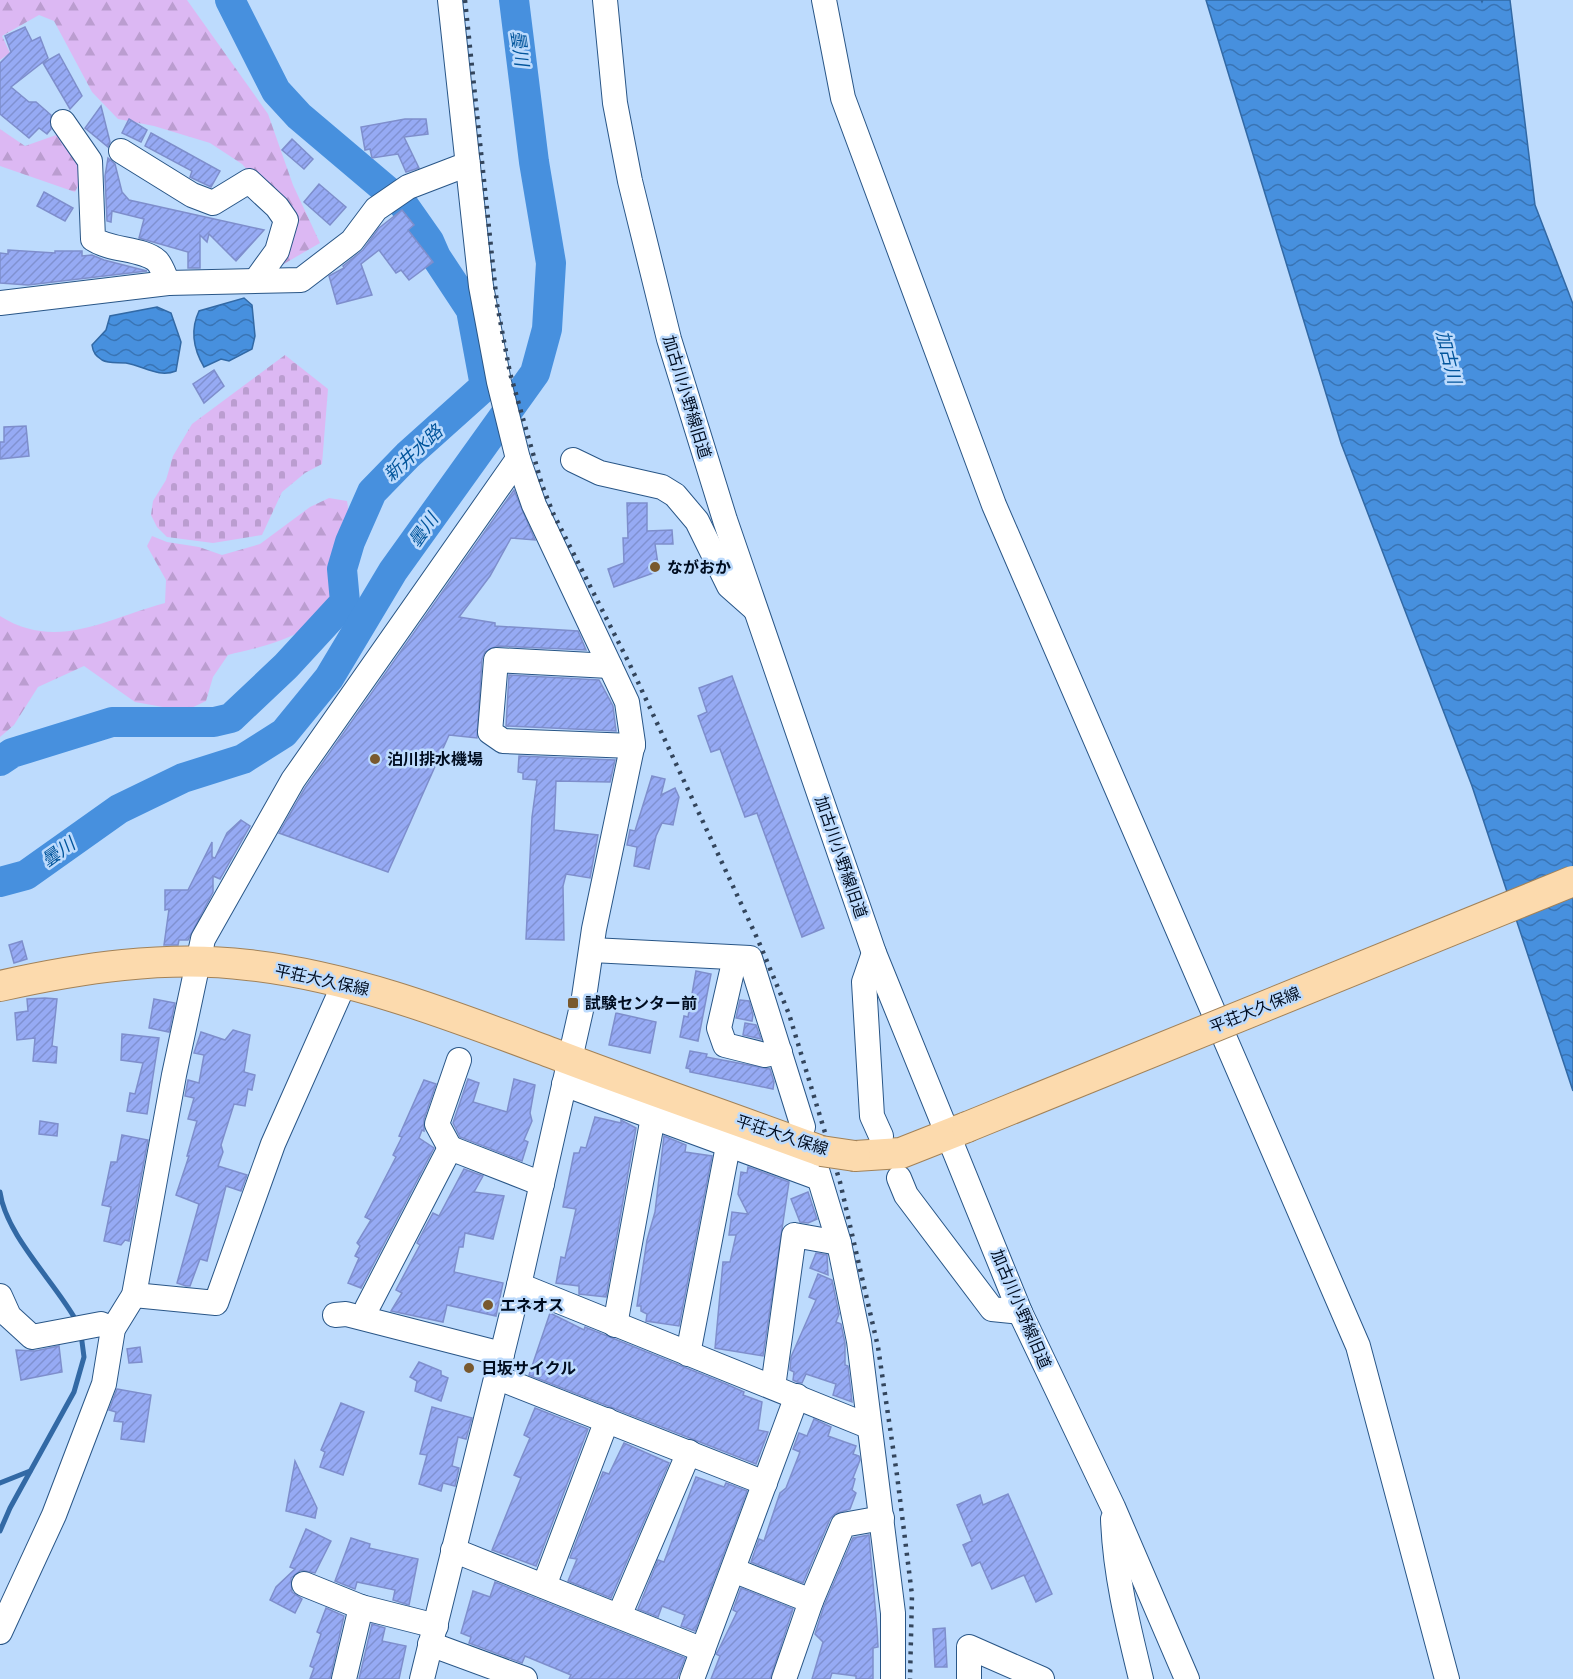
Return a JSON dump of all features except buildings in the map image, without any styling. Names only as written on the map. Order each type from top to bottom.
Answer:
[{"type":"main road","name":"平荘大久保線","points":[[0,986],[42,976],[120,966],[196,962],[247,965],[344,984],[431,1008],[567,1072],[819,1166],[855,1156],[901,1153],[1573,881]]},
{"type":"street","points":[[423,1679],[542,1184],[633,746],[627,702],[539,516],[517,454],[499,382],[481,286],[450,0]]},
{"type":"street","name":"加古川小野線旧道","points":[[605,0],[615,103],[630,181],[666,328],[724,520],[874,953],[958,1130],[1020,1312],[1113,1508],[1187,1679]]},
{"type":"street","points":[[824,0],[843,98],[994,505],[1358,1346],[1447,1679]]},
{"type":"street","points":[[63,122],[90,161],[93,239],[105,247],[147,255],[159,262],[168,283]]},
{"type":"street","points":[[121,151],[192,195],[213,203],[249,181],[277,207],[286,220],[277,251],[256,280]]},
{"type":"street","points":[[0,303],[168,283],[301,280],[352,241],[376,209],[408,187],[468,164]]},
{"type":"street","points":[[134,1295],[196,962],[203,939],[292,780],[517,454]]},
{"type":"street","points":[[573,460],[600,473],[662,487],[675,495],[697,521],[729,586],[757,610]]},
{"type":"street","points":[[610,666],[496,660],[490,732],[503,741],[633,746]]},
{"type":"street","points":[[592,950],[743,958]]},
{"type":"street","points":[[874,953],[864,982],[872,1116],[881,1136]]},
{"type":"street","points":[[743,958],[780,1052],[803,1127]]},
{"type":"street","points":[[743,958],[719,1028],[724,1045],[765,1055],[780,1052]]},
{"type":"street","points":[[0,1296],[9,1316],[32,1337],[90,1328],[134,1295],[216,1303],[273,1144],[344,984]]},
{"type":"street","points":[[452,1068],[437,1124],[450,1148],[542,1184]]},
{"type":"street","points":[[567,1072],[653,1117],[728,1146],[819,1166],[839,1243],[859,1341],[893,1613],[893,1679]]},
{"type":"street","points":[[615,1325],[653,1117]]},
{"type":"street","points":[[688,1354],[728,1146]]},
{"type":"street","points":[[367,1308],[450,1148]]},
{"type":"street","points":[[899,1178],[906,1195],[992,1309],[1020,1312]]},
{"type":"street","points":[[773,1387],[794,1235],[839,1243]]},
{"type":"street","points":[[519,1285],[868,1426]]},
{"type":"street","points":[[335,1315],[346,1314],[499,1365],[607,1420],[765,1483]]},
{"type":"street","points":[[0,1632],[54,1515],[104,1384],[90,1328]]},
{"type":"street","points":[[692,1679],[797,1396]]},
{"type":"street","points":[[544,1586],[607,1420]]},
{"type":"street","points":[[619,1616],[689,1452]]},
{"type":"street","points":[[1113,1508],[1114,1555],[1141,1679]]},
{"type":"street","points":[[784,1679],[843,1525],[882,1518]]},
{"type":"street","points":[[453,1550],[703,1650]]},
{"type":"street","points":[[733,1570],[812,1601]]},
{"type":"street","points":[[304,1584],[433,1635],[525,1679]]},
{"type":"street","points":[[344,1679],[361,1607]]},
{"type":"street","points":[[969,1679],[969,1647],[1042,1679]]},
{"type":"green space","points":[[0,0],[187,0],[268,114],[293,185],[320,243],[282,265],[299,220],[242,164],[210,143],[154,126],[118,119],[92,92],[54,21],[39,15],[2,36],[10,53],[0,60]]},
{"type":"green space","points":[[0,129],[25,146],[62,133],[85,172],[75,192],[0,166]]},
{"type":"green space","points":[[285,355],[328,389],[322,464],[305,473],[282,492],[262,535],[213,543],[167,537],[157,527],[151,515],[153,501],[166,480],[173,456],[192,424]]},
{"type":"green space","points":[[329,498],[347,501],[348,518],[334,562],[337,585],[332,601],[323,615],[310,626],[277,642],[228,655],[213,677],[206,701],[185,711],[135,702],[84,666],[38,687],[14,725],[0,737],[0,616],[21,626],[42,631],[62,632],[82,629],[165,603],[166,580],[147,546],[152,536],[167,542],[199,547],[222,555],[260,544],[310,507]]},
{"type":"water","name":"加古川","points":[[1206,0],[1481,0],[1482,2],[1483,0],[1510,0],[1535,205],[1573,304],[1573,1091],[1472,786],[1341,443]]},
{"type":"water","points":[[244,298],[252,305],[255,336],[252,349],[229,361],[221,359],[204,367],[194,340],[199,311]]},
{"type":"water","points":[[157,307],[171,313],[181,342],[176,371],[163,373],[133,364],[108,362],[95,354],[92,345],[106,330],[110,316]]},
{"type":"waterway","name":"新井水路","points":[[0,761],[12,753],[112,722],[214,722],[231,718],[286,666],[345,602],[342,569],[350,542],[372,492],[408,455],[485,386],[471,310],[436,257],[429,241],[403,204],[299,116],[276,91],[230,0]]},
{"type":"waterway","name":"曇川","points":[[0,882],[26,875],[119,809],[183,778],[243,759],[284,733],[329,678],[393,571],[535,373],[547,329],[551,263],[534,162],[514,0]]},
{"type":"waterway","points":[[0,1192],[4,1209],[21,1242],[77,1322]]},
{"type":"waterway","points":[[0,1531],[10,1508],[74,1392],[84,1357],[81,1334]]},
{"type":"waterway","points":[[0,1483],[30,1471]]},
{"type":"railway","points":[[465,0],[497,304],[510,373],[542,485],[553,513],[630,665],[758,940],[789,1014],[840,1182],[878,1347],[897,1475],[912,1595],[910,1679]]},
{"type":"place","name":"ながおか","points":[[655,567]]},
{"type":"place","name":"泊川排水機場","points":[[375,759]]},
{"type":"place","name":"試験センター前","points":[[573,1003]]},
{"type":"place","name":"エネオス","points":[[488,1305]]},
{"type":"place","name":"日坂サイクル","points":[[469,1368]]}]
